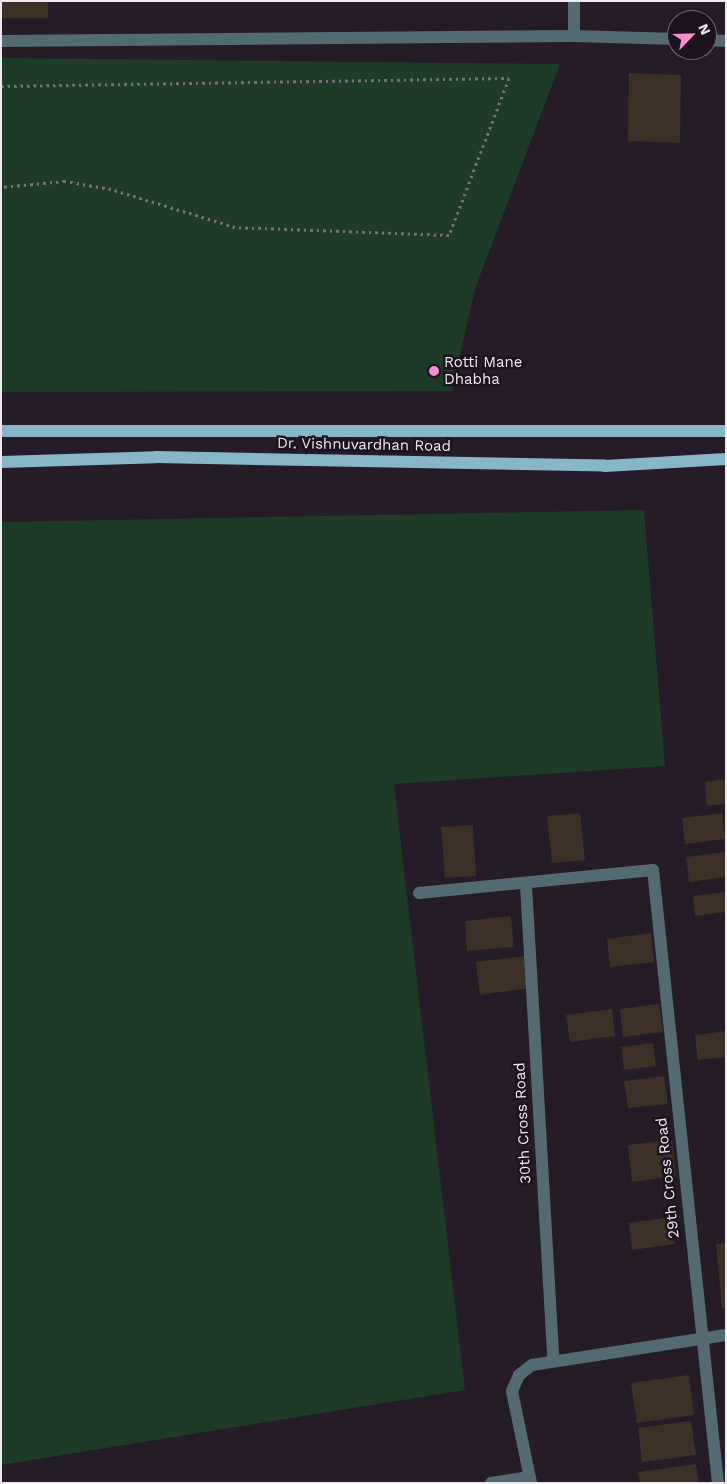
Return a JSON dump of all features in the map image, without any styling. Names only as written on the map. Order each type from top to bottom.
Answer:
[{"type":"main road","name":"Dr. Vishnuvardhan Road","points":[[1,432],[726,430]]},
{"type":"main road","name":"Dr. Vishnuvardhan Road","points":[[1,462],[156,457],[605,466],[726,459]]},
{"type":"street","points":[[574,1],[574,36]]},
{"type":"street","points":[[1,41],[574,36],[667,40]]},
{"type":"street","name":"29th Cross Road","points":[[526,885],[653,870],[701,1341],[720,1476]]},
{"type":"street","points":[[419,894],[526,885]]},
{"type":"street","name":"30th Cross Road","points":[[526,885],[553,1360]]},
{"type":"street","points":[[491,1483],[531,1480],[512,1391],[519,1375],[532,1365],[553,1360],[701,1341],[726,1335]]},
{"type":"path","points":[[1,86],[509,78],[449,235],[235,227],[111,189],[66,181],[1,187]]},
{"type":"green space","points":[[1,58],[560,64],[475,289],[452,391],[1,392]]},
{"type":"green space","points":[[644,510],[665,766],[394,784],[465,1390],[1,1465],[1,522]]},
{"type":"building","points":[[1,1],[48,1],[48,18],[1,18]]},
{"type":"building","points":[[629,73],[681,75],[680,143],[628,141]]},
{"type":"building","points":[[726,779],[726,804],[707,806],[705,782]]},
{"type":"building","points":[[580,813],[585,860],[552,863],[547,816]]},
{"type":"building","points":[[722,813],[725,839],[685,844],[682,818]]},
{"type":"building","points":[[473,825],[476,876],[445,878],[441,827]]},
{"type":"building","points":[[726,852],[726,877],[689,882],[686,857]]},
{"type":"building","points":[[726,892],[726,912],[695,916],[693,896]]},
{"type":"building","points":[[511,916],[514,947],[467,951],[465,921]]},
{"type":"building","points":[[651,933],[654,962],[610,967],[607,939]]},
{"type":"building","points":[[526,956],[530,988],[480,995],[476,962]]},
{"type":"building","points":[[659,1004],[663,1032],[623,1037],[620,1009]]},
{"type":"building","points":[[612,1009],[615,1036],[570,1042],[566,1015]]},
{"type":"building","points":[[726,1031],[726,1057],[698,1060],[695,1035]]},
{"type":"building","points":[[653,1043],[656,1066],[624,1070],[621,1047]]},
{"type":"building","points":[[664,1076],[668,1104],[628,1108],[624,1081]]},
{"type":"building","points":[[672,1140],[676,1176],[632,1182],[628,1145]]},
{"type":"building","points":[[672,1217],[675,1244],[632,1250],[629,1223]]},
{"type":"building","points":[[726,1243],[726,1308],[722,1308],[716,1244]]},
{"type":"building","points":[[689,1375],[694,1415],[637,1423],[631,1383]]},
{"type":"building","points":[[691,1421],[696,1455],[642,1462],[638,1428]]},
{"type":"building","points":[[696,1464],[699,1483],[640,1483],[638,1472]]},
{"type":"place","name":"Rotti Mane Dhabha","points":[[434,371]]}]
